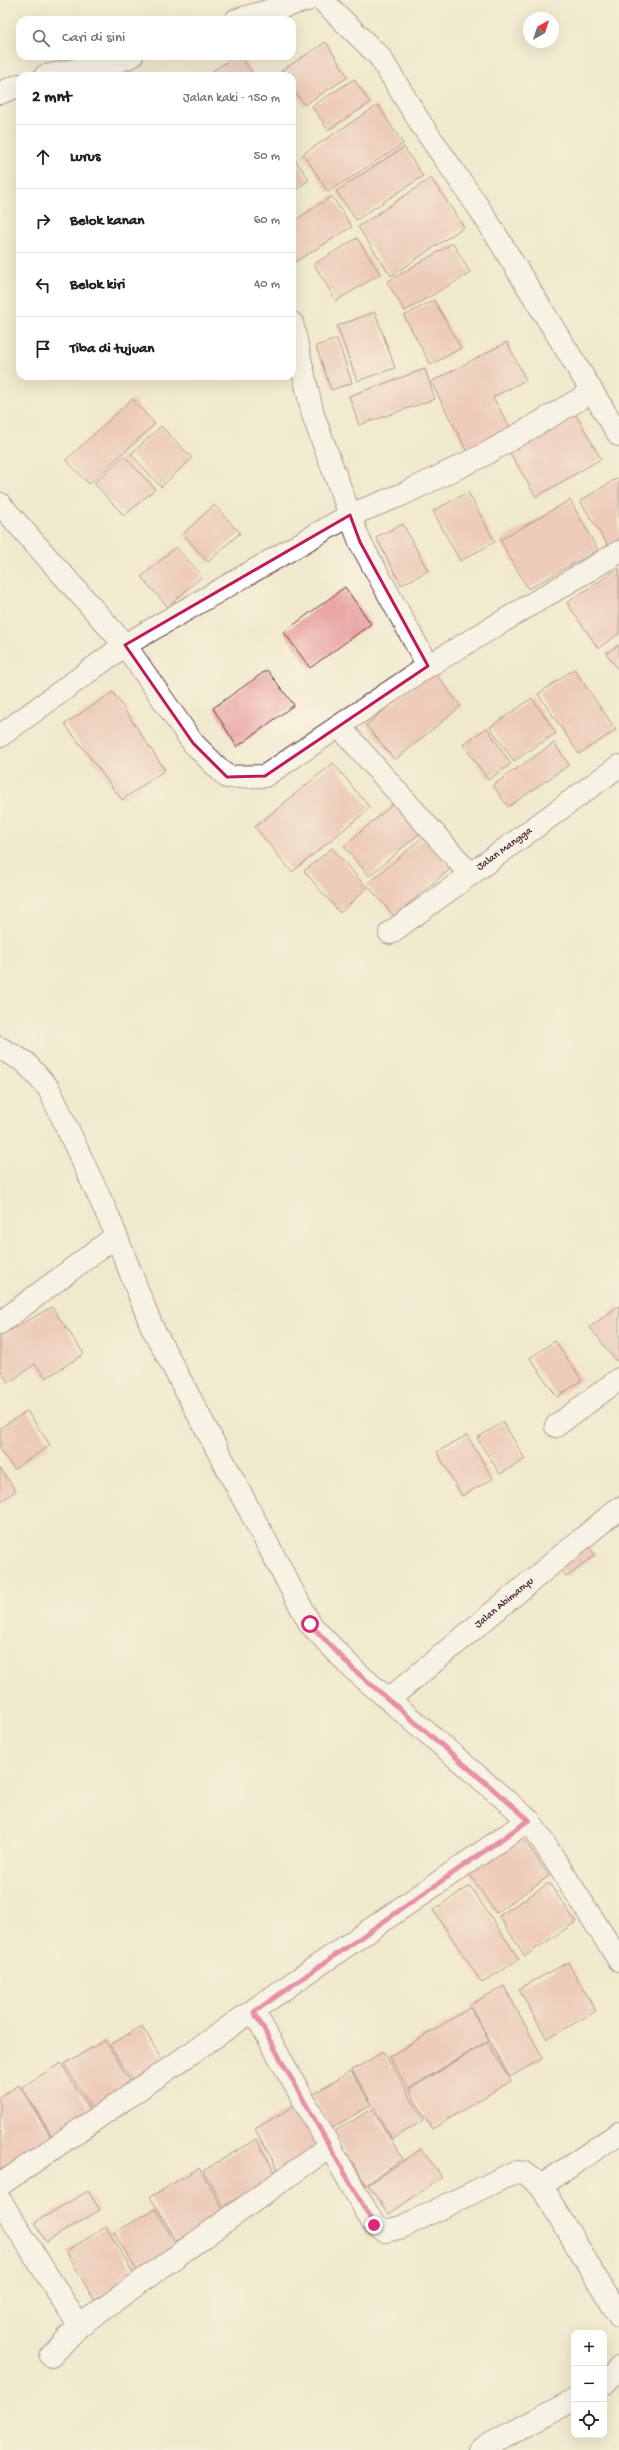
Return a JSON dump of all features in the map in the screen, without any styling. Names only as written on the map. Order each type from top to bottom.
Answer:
[{"type":"street","points":[[250,16],[307,0]]},
{"type":"street","points":[[322,0],[380,57],[421,124],[483,214],[619,435]]},
{"type":"street","points":[[74,72],[125,65]]},
{"type":"street","points":[[0,93],[16,86]]},
{"type":"street","points":[[296,341],[313,415],[360,542],[428,666]]},
{"type":"street","points":[[0,736],[125,645],[350,515],[401,494],[484,455],[592,392]]},
{"type":"street","points":[[0,504],[125,645],[193,743],[227,777],[265,776],[428,666],[619,552]]},
{"type":"street","points":[[339,726],[470,874]]},
{"type":"street","name":"Jalan Mangga","points":[[390,933],[619,766]]},
{"type":"street","points":[[0,1048],[25,1062],[49,1089],[116,1236],[152,1327],[310,1624],[353,1669],[529,1820],[619,1960]]},
{"type":"street","points":[[0,1323],[116,1236]]},
{"type":"street","points":[[556,1426],[619,1379]]},
{"type":"street","name":"Jalan Abimanyu","points":[[389,1699],[619,1508]]},
{"type":"street","points":[[0,2185],[254,2012],[529,1820]]},
{"type":"street","points":[[254,2012],[374,2225],[385,2231],[402,2227],[515,2172],[525,2172],[541,2186],[619,2316]]},
{"type":"street","points":[[541,2186],[619,2133]]},
{"type":"street","points":[[51,2356],[79,2326],[329,2147]]},
{"type":"street","points":[[0,2200],[79,2326]]},
{"type":"street","points":[[607,2381],[619,2367]]},
{"type":"street","points":[[479,2450],[571,2402]]},
{"type":"highlighted area","points":[[350,515],[360,542],[428,666],[265,776],[227,777],[193,743],[125,645]]},
{"type":"building","points":[[326,42],[348,77],[304,105],[296,93],[296,72],[281,71]]},
{"type":"building","points":[[229,60],[244,60],[251,72],[211,72]]},
{"type":"building","points":[[354,79],[370,103],[328,130],[312,106]]},
{"type":"building","points":[[378,105],[403,144],[328,192],[303,154]]},
{"type":"building","points":[[404,147],[423,176],[356,220],[336,191]]},
{"type":"building","points":[[296,161],[309,180],[296,189]]},
{"type":"building","points":[[431,178],[464,227],[391,276],[358,227]]},
{"type":"building","points":[[332,196],[352,227],[296,261],[296,219]]},
{"type":"building","points":[[357,238],[380,274],[336,301],[314,264]]},
{"type":"building","points":[[453,243],[470,273],[405,311],[387,282]]},
{"type":"building","points":[[434,300],[461,348],[431,365],[404,316]]},
{"type":"building","points":[[375,312],[395,368],[357,381],[337,326]]},
{"type":"building","points":[[337,339],[352,383],[331,390],[316,346]]},
{"type":"building","points":[[507,342],[526,380],[493,397],[514,435],[470,457],[431,382]]},
{"type":"building","points":[[425,369],[435,399],[359,425],[349,396]]},
{"type":"building","points":[[132,399],[155,424],[89,484],[66,460]]},
{"type":"building","points":[[572,408],[601,459],[536,497],[506,446]]},
{"type":"building","points":[[161,426],[192,458],[161,487],[131,454]]},
{"type":"building","points":[[124,456],[155,489],[124,516],[94,483]]},
{"type":"building","points":[[617,478],[619,481],[619,548],[612,552],[580,501]]},
{"type":"building","points":[[468,492],[495,542],[460,561],[433,511]]},
{"type":"building","points":[[570,500],[598,550],[528,589],[500,540]]},
{"type":"building","points":[[214,505],[240,533],[208,562],[183,534]]},
{"type":"building","points":[[403,524],[428,571],[401,585],[376,537]]},
{"type":"building","points":[[176,547],[202,576],[168,607],[141,577]]},
{"type":"building","points":[[619,568],[619,634],[598,648],[567,603]]},
{"type":"building","points":[[345,587],[371,624],[310,668],[284,632]]},
{"type":"building","points":[[619,645],[619,671],[606,653]]},
{"type":"building","points":[[574,669],[616,730],[579,754],[538,694]]},
{"type":"building","points":[[267,670],[294,705],[237,747],[213,708]]},
{"type":"building","points":[[433,671],[461,706],[395,760],[366,725]]},
{"type":"building","points":[[113,692],[165,770],[122,800],[65,724]]},
{"type":"building","points":[[532,698],[556,733],[514,761],[490,727]]},
{"type":"building","points":[[487,728],[511,764],[488,780],[463,744]]},
{"type":"building","points":[[554,743],[569,765],[508,807],[493,785]]},
{"type":"building","points":[[333,763],[370,808],[292,872],[255,827]]},
{"type":"building","points":[[394,803],[420,833],[369,876],[344,846]]},
{"type":"building","points":[[423,837],[450,869],[394,916],[367,885]]},
{"type":"building","points":[[332,848],[367,888],[340,913],[304,871]]},
{"type":"building","points":[[619,1306],[619,1359],[616,1361],[590,1327]]},
{"type":"building","points":[[52,1307],[84,1354],[46,1378],[35,1364],[8,1383],[0,1369],[0,1336]]},
{"type":"building","points":[[555,1341],[582,1380],[557,1397],[530,1358]]},
{"type":"building","points":[[27,1411],[50,1445],[14,1469],[0,1450],[0,1428]]},
{"type":"building","points":[[503,1422],[525,1459],[500,1474],[477,1438]]},
{"type":"building","points":[[467,1435],[493,1479],[462,1496],[437,1452]]},
{"type":"building","points":[[0,1468],[16,1491],[0,1502]]},
{"type":"building","points":[[584,1541],[595,1555],[567,1577],[556,1563]]},
{"type":"building","points":[[522,1836],[549,1876],[496,1913],[469,1873]]},
{"type":"building","points":[[549,1883],[576,1922],[525,1956],[499,1916]]},
{"type":"building","points":[[470,1886],[519,1959],[482,1983],[433,1910]]},
{"type":"building","points":[[568,1962],[596,2011],[547,2039],[519,1989]]},
{"type":"building","points":[[504,1986],[543,2058],[510,2077],[470,2005]]},
{"type":"building","points":[[470,2008],[489,2040],[408,2089],[389,2057]]},
{"type":"building","points":[[142,2026],[166,2066],[135,2085],[110,2045]]},
{"type":"building","points":[[105,2040],[134,2088],[94,2112],[64,2064]]},
{"type":"building","points":[[487,2042],[511,2081],[432,2129],[409,2090]]},
{"type":"building","points":[[383,2052],[424,2120],[392,2139],[352,2070]]},
{"type":"building","points":[[61,2063],[92,2114],[53,2138],[22,2087]]},
{"type":"building","points":[[351,2071],[371,2105],[332,2128],[312,2095]]},
{"type":"building","points":[[19,2085],[52,2139],[0,2170],[0,2097]]},
{"type":"building","points":[[297,2104],[322,2146],[279,2171],[255,2129]]},
{"type":"building","points":[[372,2109],[403,2159],[366,2185],[334,2132]]},
{"type":"building","points":[[256,2139],[277,2176],[224,2206],[203,2171]]},
{"type":"building","points":[[421,2149],[442,2177],[389,2214],[368,2185]]},
{"type":"building","points":[[199,2168],[225,2212],[177,2241],[150,2197]]},
{"type":"building","points":[[88,2191],[100,2210],[46,2242],[35,2222]]},
{"type":"building","points":[[155,2209],[178,2247],[137,2271],[114,2233]]},
{"type":"building","points":[[106,2227],[135,2276],[94,2300],[66,2251]]},
{"type":"route","points":[[310,1624],[353,1669],[529,1820],[254,2012],[374,2225]]}]
